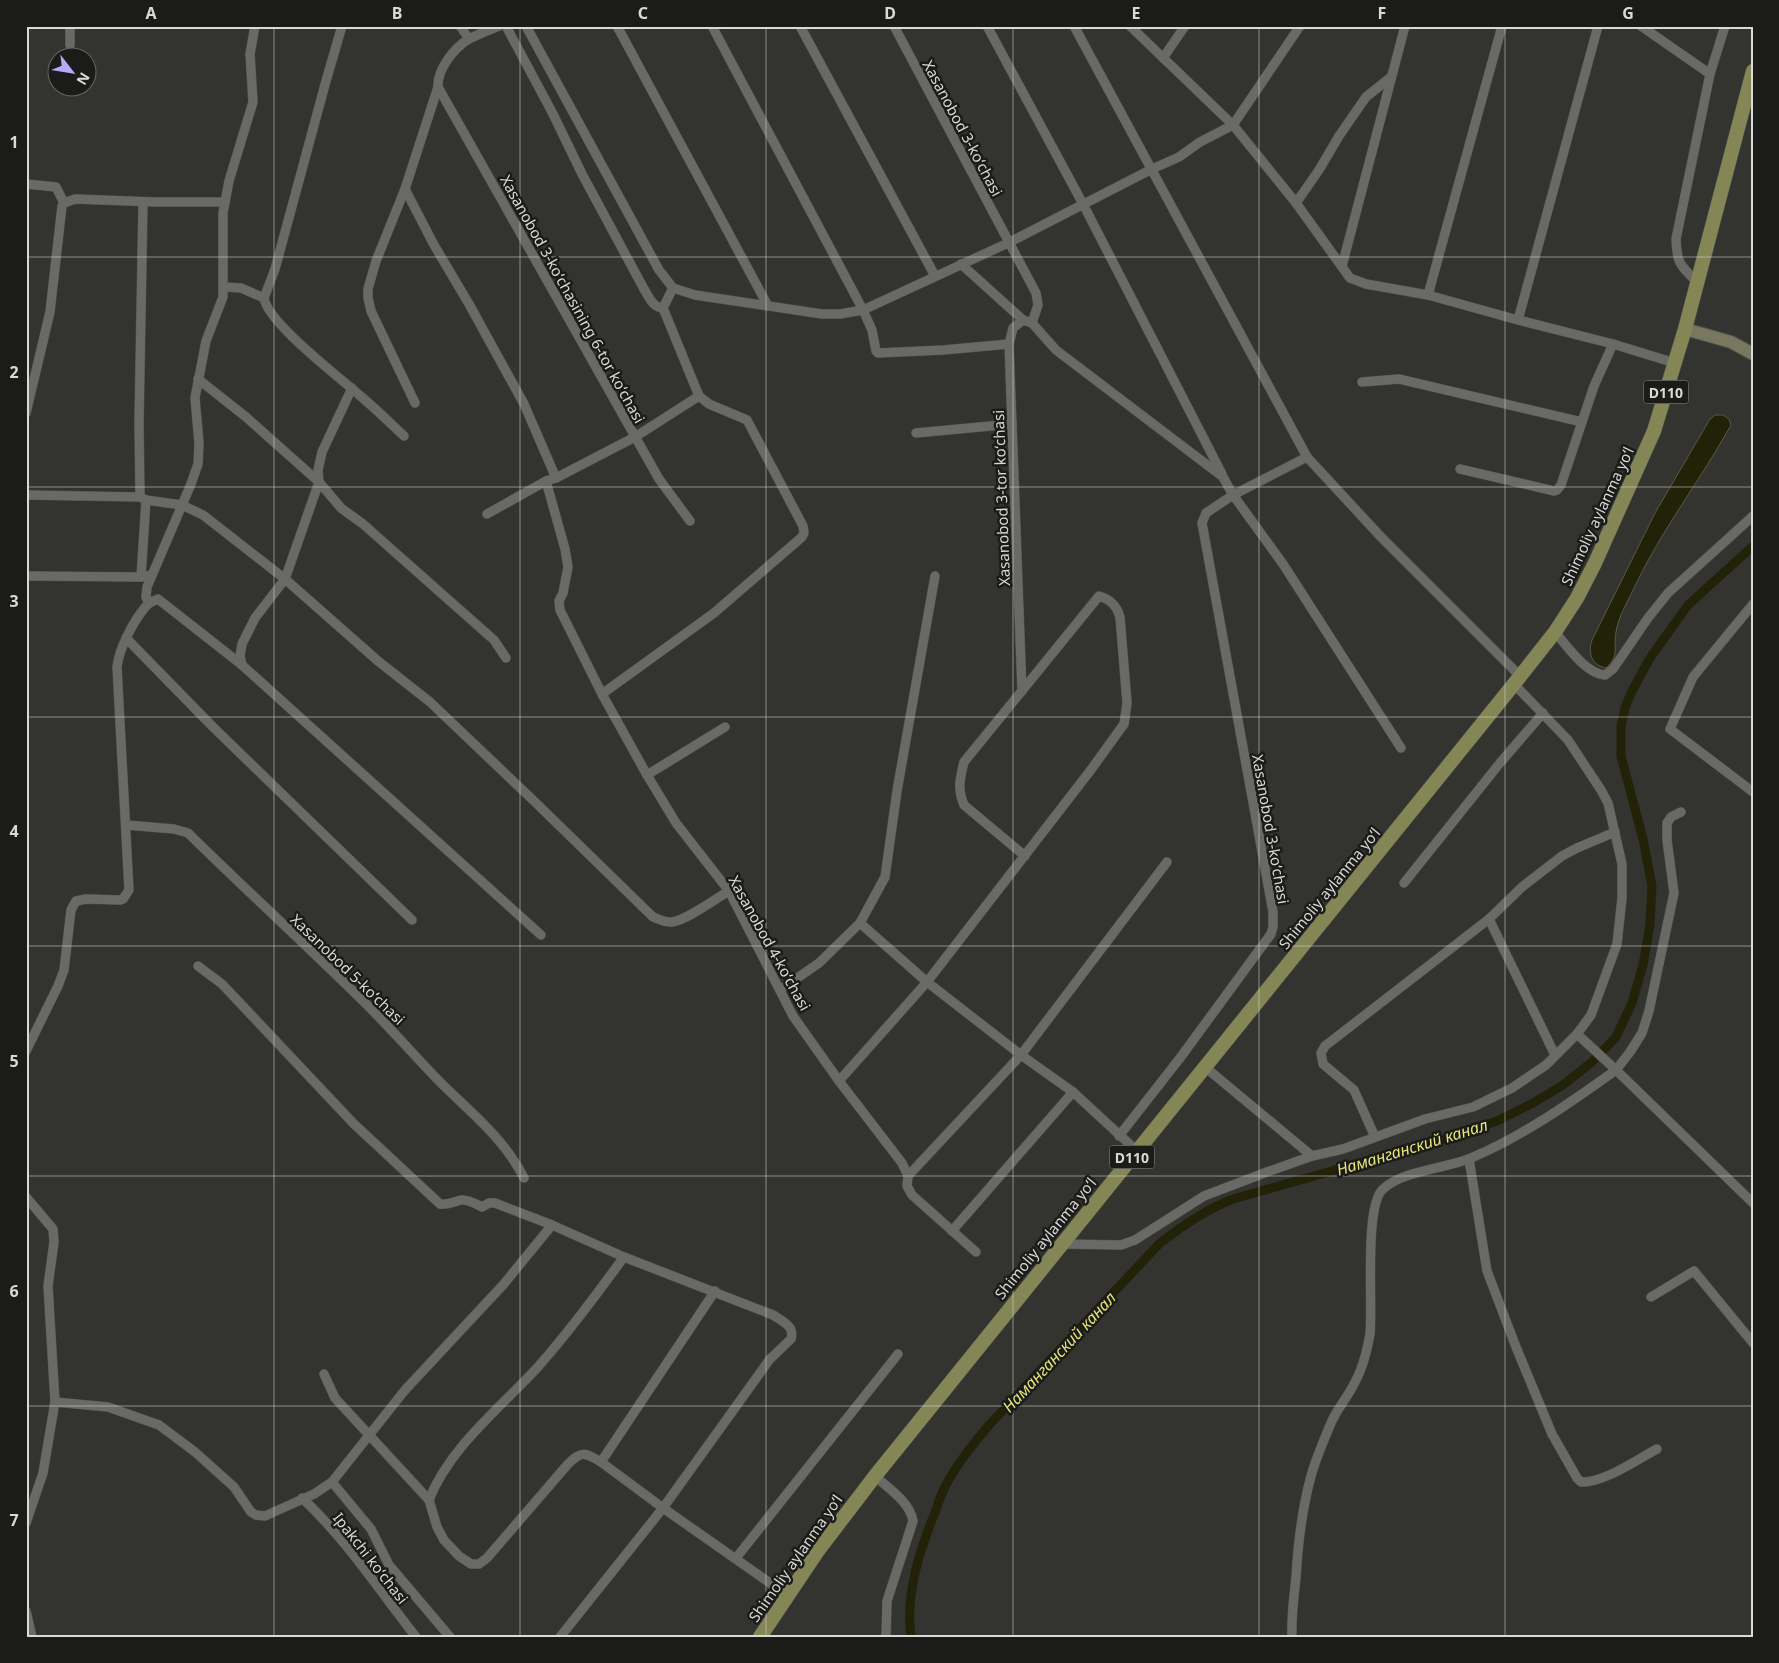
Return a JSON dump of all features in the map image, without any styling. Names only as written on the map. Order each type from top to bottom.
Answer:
[{"type":"main road","name":"Shimoliy aylanma yoʻl","points":[[760,1637],[817,1552],[875,1476],[1517,680],[1555,632],[1577,598],[1596,563],[1654,431],[1685,330],[1753,71]]},
{"type":"main road","points":[[1685,330],[1731,342],[1753,354]]},
{"type":"street","points":[[70,26],[70,45]]},
{"type":"street","points":[[148,603],[146,597],[147,587],[198,464],[195,398],[206,341],[221,305],[224,287],[223,213],[229,181],[253,102],[250,54],[255,26]]},
{"type":"street","points":[[342,26],[275,268],[264,298],[266,307],[272,315],[311,354],[352,388],[404,436]]},
{"type":"street","points":[[460,26],[469,39]]},
{"type":"street","points":[[414,403],[371,311],[368,289],[376,260],[405,189],[438,87],[438,80],[445,64],[462,44],[469,39],[499,26]]},
{"type":"street","points":[[506,26],[644,289],[653,304],[663,308]]},
{"type":"street","points":[[526,26],[659,270],[674,288],[695,295],[822,314],[840,314],[863,310],[1008,243],[1179,157],[1200,142],[1233,125],[1300,26]]},
{"type":"street","points":[[617,26],[768,306]]},
{"type":"street","points":[[712,26],[863,310],[872,330],[874,348],[878,353],[944,350],[1008,344],[1013,328],[1027,321]]},
{"type":"street","points":[[800,26],[935,276]]},
{"type":"street","name":"Xasanobod 3-koʻchasi","points":[[894,26],[1036,293],[1038,305],[1027,321]]},
{"type":"street","points":[[987,26],[1083,204],[1233,495],[1283,564],[1401,748]]},
{"type":"street","points":[[1061,1244],[1121,1245],[1135,1240],[1204,1196],[1312,1156],[1343,1149],[1425,1119],[1473,1107],[1512,1088],[1546,1065],[1580,1037],[1591,1015],[1617,944],[1622,898],[1622,864],[1608,803],[1601,790],[1568,740],[1543,713],[1517,680],[1307,457],[1074,26]]},
{"type":"street","points":[[1130,26],[1233,125],[1296,203],[1350,278],[1356,281],[1428,295],[1613,344],[1675,363]]},
{"type":"street","points":[[1163,58],[1185,26]]},
{"type":"street","points":[[1342,266],[1405,26]]},
{"type":"street","points":[[1428,295],[1502,26]]},
{"type":"street","points":[[1518,320],[1598,26]]},
{"type":"street","points":[[1641,26],[1710,74]]},
{"type":"street","points":[[1697,282],[1681,266],[1677,257],[1676,239],[1710,74],[1725,26]]},
{"type":"street","points":[[1296,203],[1320,170],[1339,136],[1366,97],[1392,76]]},
{"type":"street","name":"Xasanobod 3-koʻchasining 6-tor koʻchasi","points":[[438,87],[659,479],[690,521]]},
{"type":"street","points":[[26,184],[56,187],[64,203]]},
{"type":"street","points":[[405,189],[434,245],[524,404],[556,478]]},
{"type":"street","points":[[26,414],[50,312],[62,206],[64,203],[75,199],[143,202],[225,202]]},
{"type":"street","points":[[141,577],[143,498],[139,423],[143,202]]},
{"type":"street","points":[[961,264],[1027,321],[1056,350],[1223,477]]},
{"type":"street","points":[[224,287],[241,288],[264,298]]},
{"type":"street","points":[[663,308],[674,288]]},
{"type":"street","points":[[602,694],[714,613],[802,537],[804,533],[747,420],[709,404],[699,396],[663,308]]},
{"type":"street","name":"Xasanobod 3-tor koʻchasi","points":[[1008,344],[1022,690]]},
{"type":"street","points":[[1460,469],[1549,490],[1557,490],[1561,485],[1594,386],[1613,344]]},
{"type":"street","points":[[198,379],[246,417],[319,482],[341,508],[362,524],[494,640],[506,658]]},
{"type":"street","points":[[1362,382],[1399,379],[1582,422]]},
{"type":"street","points":[[242,665],[240,656],[242,644],[255,618],[285,579],[319,482],[318,470],[322,452],[352,388]]},
{"type":"street","points":[[487,514],[546,481],[556,478],[635,437],[699,396]]},
{"type":"street","points":[[916,433],[1012,424]]},
{"type":"street","name":"Xasanobod 3-koʻchasi","points":[[1119,1136],[1180,1058],[1271,934],[1273,927],[1273,912],[1202,523],[1206,513],[1233,495],[1307,457]]},
{"type":"street","name":"Xasanobod 4-koʻchasi","points":[[546,481],[568,567],[560,601],[560,610],[602,694],[647,776],[676,823],[729,890],[793,1016],[902,1162],[908,1176],[907,1186],[912,1195],[976,1252]]},
{"type":"street","points":[[26,495],[143,498],[182,505],[203,515],[285,579],[378,661],[430,702],[652,917],[664,922],[672,922],[698,910],[729,890]]},
{"type":"street","points":[[1555,632],[1589,670],[1599,675],[1605,675],[1613,669],[1648,618],[1668,593],[1753,516]]},
{"type":"street","points":[[26,576],[141,577],[152,575]]},
{"type":"street","points":[[780,990],[819,963],[860,923],[885,877],[901,768],[935,576]]},
{"type":"street","points":[[839,1080],[927,982],[1025,856],[1090,772],[1124,724],[1127,703],[1120,617],[1118,609],[1113,604],[1099,596],[1096,597],[964,762],[959,785],[964,805],[1025,856]]},
{"type":"street","points":[[26,1051],[64,970],[71,910],[76,901],[86,899],[120,900],[130,890],[117,667],[119,654],[126,638],[148,603],[158,600],[242,665],[542,935]]},
{"type":"street","points":[[1753,604],[1693,677],[1670,729],[1753,792]]},
{"type":"street","points":[[126,638],[213,727],[412,920]]},
{"type":"street","points":[[1404,883],[1500,763],[1543,713]]},
{"type":"street","points":[[647,776],[725,726]]},
{"type":"street","points":[[1292,1637],[1299,1536],[1311,1475],[1334,1416],[1355,1383],[1364,1360],[1370,1333],[1370,1269],[1375,1202],[1381,1191],[1392,1182],[1469,1159],[1506,1142],[1559,1111],[1630,1052],[1642,1033],[1649,1011],[1674,893],[1667,840],[1667,823],[1671,817],[1681,812]]},
{"type":"street","name":"Xasanobod 5-koʻchasi","points":[[126,825],[174,829],[188,833],[358,996],[440,1081],[477,1116],[515,1160],[524,1178]]},
{"type":"street","points":[[1375,1137],[1354,1090],[1323,1064],[1321,1053],[1330,1041],[1489,919],[1522,887],[1562,856],[1615,832]]},
{"type":"street","points":[[908,1176],[1021,1055],[1167,862]]},
{"type":"street","points":[[1489,919],[1556,1055]]},
{"type":"street","points":[[860,923],[927,982],[1021,1055],[1073,1092],[1137,1152]]},
{"type":"street","points":[[198,966],[222,984],[354,1124],[440,1204],[447,1205],[461,1200],[467,1200],[482,1206],[488,1203],[496,1203],[624,1257],[772,1315],[790,1326],[791,1339],[770,1359],[663,1508],[560,1637]]},
{"type":"street","points":[[1580,1037],[1753,1203]]},
{"type":"street","points":[[1205,1067],[1312,1156]]},
{"type":"street","points":[[952,1231],[1073,1092]]},
{"type":"street","points":[[1469,1159],[1487,1271],[1516,1348],[1552,1434],[1577,1478],[1581,1482],[1588,1482],[1603,1477],[1657,1449]]},
{"type":"street","points":[[26,1197],[53,1229],[54,1242],[48,1286],[55,1402],[43,1473],[26,1523]]},
{"type":"street","points":[[55,1402],[108,1407],[159,1424],[195,1452],[234,1488],[251,1512],[256,1515],[265,1516],[314,1494],[332,1482],[405,1390],[503,1285],[552,1225]]},
{"type":"street","points":[[429,1500],[436,1482],[459,1449],[538,1367],[624,1257]]},
{"type":"street","points":[[1652,1297],[1694,1272],[1753,1342]]},
{"type":"street","points":[[601,1462],[715,1292]]},
{"type":"street","points":[[736,1558],[898,1354]]},
{"type":"street","points":[[324,1374],[335,1398],[429,1500],[437,1527],[444,1540],[470,1564],[479,1564],[497,1546],[568,1464],[579,1454],[588,1454],[787,1595]]},
{"type":"street","points":[[875,1476],[904,1503],[911,1512],[913,1521],[887,1601],[886,1637]]},
{"type":"street","points":[[332,1482],[371,1529],[388,1565],[450,1637]]},
{"type":"street","name":"Ipakchi koʻchasi","points":[[302,1498],[354,1553],[416,1637]]},
{"type":"street","points":[[26,1610],[32,1637]]},
{"type":"shaded area","points":[[1715,415],[1723,415],[1729,419],[1731,425],[1655,548],[1619,621],[1615,638],[1615,655],[1606,668],[1601,666],[1592,658],[1590,649],[1592,640],[1655,513],[1710,419]]},
{"type":"waterway","name":"Наманганский канал","points":[[911,1637],[910,1605],[915,1572],[924,1540],[946,1484],[968,1451],[991,1423],[1159,1244],[1194,1218],[1233,1199],[1463,1134],[1499,1120],[1563,1085],[1592,1062],[1616,1037],[1632,1003],[1643,965],[1650,925],[1652,886],[1643,839],[1621,756],[1621,727],[1625,708],[1650,658],[1688,605],[1753,546]]}]
